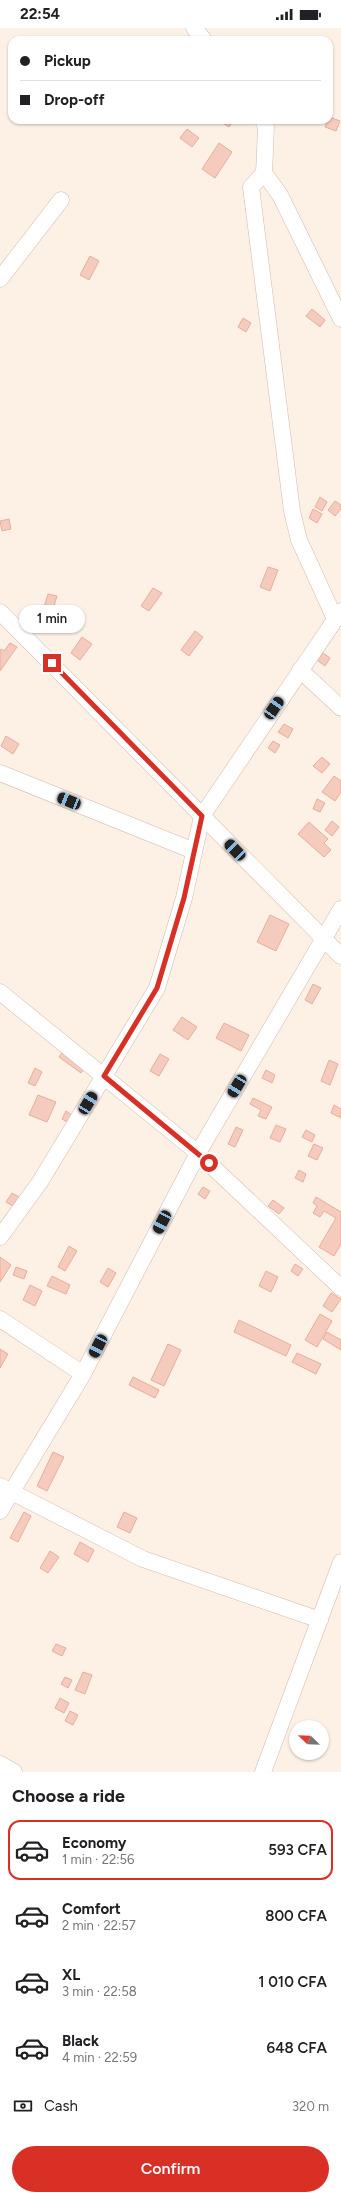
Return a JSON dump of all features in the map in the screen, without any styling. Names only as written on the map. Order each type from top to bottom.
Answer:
[{"type":"street","points":[[194,28],[201,36]]},
{"type":"street","points":[[265,124],[266,127],[264,173],[280,195],[341,319]]},
{"type":"street","points":[[0,1237],[40,1182],[157,988],[184,898],[202,816],[338,615],[299,540],[292,511],[251,187],[264,173]]},
{"type":"street","points":[[0,279],[61,200]]},
{"type":"street","points":[[0,612],[323,940],[341,956]]},
{"type":"street","points":[[300,670],[341,708]]},
{"type":"street","points":[[0,774],[194,851]]},
{"type":"street","points":[[0,1511],[6,1489],[83,1374],[198,1153],[341,909]]},
{"type":"street","points":[[0,992],[198,1153],[341,1288]]},
{"type":"street","points":[[0,1319],[83,1374]]},
{"type":"street","points":[[6,1489],[143,1559],[320,1620]]},
{"type":"street","points":[[263,1772],[341,1562]]},
{"type":"street","points":[[0,1764],[14,1772]]},
{"type":"building","points":[[333,118],[340,121],[336,131],[325,127],[326,124],[333,124]]},
{"type":"building","points":[[224,124],[231,124],[229,127]]},
{"type":"building","points":[[187,129],[199,138],[192,147],[180,138]]},
{"type":"building","points":[[219,143],[232,152],[215,178],[202,169]]},
{"type":"building","points":[[90,256],[99,261],[89,280],[80,275]]},
{"type":"building","points":[[312,309],[325,320],[320,327],[306,316]]},
{"type":"building","points":[[243,318],[251,323],[246,332],[238,327]]},
{"type":"building","points":[[320,497],[327,502],[322,511],[315,507]]},
{"type":"building","points":[[335,501],[341,505],[341,509],[335,516],[328,510]]},
{"type":"building","points":[[313,509],[322,514],[317,523],[309,518]]},
{"type":"building","points":[[9,519],[11,529],[2,531],[0,521]]},
{"type":"building","points":[[268,567],[278,570],[270,591],[260,587]]},
{"type":"building","points":[[153,588],[162,593],[149,611],[141,606]]},
{"type":"building","points":[[48,594],[57,596],[53,609],[44,607]]},
{"type":"building","points":[[195,631],[203,637],[189,656],[181,650]]},
{"type":"building","points":[[82,637],[92,644],[80,660],[71,653]]},
{"type":"building","points":[[10,643],[17,647],[0,671],[0,651],[1,649],[4,651]]},
{"type":"building","points":[[323,653],[330,658],[325,666],[317,660]]},
{"type":"building","points":[[284,724],[293,729],[288,738],[278,732]]},
{"type":"building","points":[[6,736],[19,744],[13,754],[1,746]]},
{"type":"building","points":[[273,741],[280,745],[275,753],[268,748]]},
{"type":"building","points":[[322,757],[330,764],[322,773],[313,766]]},
{"type":"building","points":[[334,776],[341,781],[341,792],[335,801],[322,792]]},
{"type":"building","points":[[317,799],[325,803],[320,812],[313,809]]},
{"type":"building","points":[[332,821],[339,827],[332,836],[325,830]]},
{"type":"building","points":[[309,822],[328,839],[324,843],[331,850],[324,857],[298,834]]},
{"type":"building","points":[[270,915],[289,924],[276,951],[257,942]]},
{"type":"building","points":[[313,984],[321,988],[312,1004],[305,1000]]},
{"type":"building","points":[[182,1017],[197,1027],[188,1040],[173,1030]]},
{"type":"building","points":[[224,1023],[249,1035],[241,1051],[216,1038]]},
{"type":"building","points":[[64,1050],[86,1066],[81,1073],[59,1057]]},
{"type":"building","points":[[160,1054],[169,1059],[159,1076],[150,1071]]},
{"type":"building","points":[[329,1060],[338,1064],[330,1085],[321,1081]]},
{"type":"building","points":[[35,1068],[42,1072],[35,1086],[28,1083]]},
{"type":"building","points":[[266,1070],[275,1075],[272,1083],[262,1078]]},
{"type":"building","points":[[38,1095],[56,1102],[47,1122],[29,1115]]},
{"type":"building","points":[[253,1098],[272,1107],[266,1119],[258,1116],[261,1110],[250,1104]]},
{"type":"building","points":[[334,1105],[341,1109],[341,1118],[331,1113]]},
{"type":"building","points":[[66,1111],[73,1116],[69,1123],[62,1119]]},
{"type":"building","points":[[276,1125],[286,1129],[280,1142],[270,1138]]},
{"type":"building","points":[[236,1127],[243,1130],[235,1147],[228,1144]]},
{"type":"building","points":[[306,1130],[315,1135],[312,1142],[302,1137]]},
{"type":"building","points":[[314,1144],[323,1148],[317,1160],[308,1156]]},
{"type":"building","points":[[299,1170],[306,1174],[303,1182],[295,1178]]},
{"type":"building","points":[[203,1187],[210,1191],[205,1199],[198,1194]]},
{"type":"building","points":[[12,1193],[19,1197],[13,1206],[6,1202]]},
{"type":"building","points":[[316,1197],[341,1212],[341,1244],[334,1256],[319,1247],[336,1218],[324,1211],[320,1217],[313,1213],[317,1206],[313,1203]]},
{"type":"building","points":[[273,1200],[284,1208],[279,1214],[268,1206]]},
{"type":"building","points":[[69,1246],[77,1251],[65,1271],[58,1267]]},
{"type":"building","points":[[0,1257],[11,1265],[0,1282]]},
{"type":"building","points":[[295,1264],[303,1269],[298,1276],[291,1271]]},
{"type":"building","points":[[16,1267],[27,1271],[24,1279],[13,1275]]},
{"type":"building","points":[[108,1268],[116,1273],[108,1287],[100,1282]]},
{"type":"building","points":[[266,1271],[278,1277],[271,1292],[259,1286]]},
{"type":"building","points":[[52,1276],[70,1285],[66,1294],[47,1286]]},
{"type":"building","points":[[30,1285],[42,1291],[35,1306],[23,1300]]},
{"type":"building","points":[[331,1293],[341,1299],[332,1312],[323,1306]]},
{"type":"building","points":[[320,1314],[332,1321],[317,1347],[305,1340]]},
{"type":"building","points":[[239,1320],[291,1345],[286,1356],[234,1332]]},
{"type":"building","points":[[327,1332],[341,1340],[341,1350],[323,1339]]},
{"type":"building","points":[[168,1344],[181,1350],[164,1386],[151,1380]]},
{"type":"building","points":[[0,1349],[8,1354],[0,1368]]},
{"type":"building","points":[[297,1353],[321,1364],[316,1374],[292,1362]]},
{"type":"building","points":[[133,1377],[159,1390],[155,1398],[129,1385]]},
{"type":"building","points":[[53,1452],[64,1457],[47,1491],[37,1486]]},
{"type":"building","points":[[24,1512],[31,1516],[18,1542],[10,1538]]},
{"type":"building","points":[[124,1512],[137,1518],[130,1533],[117,1527]]},
{"type":"building","points":[[80,1542],[94,1550],[88,1562],[74,1554]]},
{"type":"building","points":[[50,1551],[59,1557],[48,1573],[40,1568]]},
{"type":"building","points":[[56,1644],[66,1648],[62,1656],[52,1651]]},
{"type":"building","points":[[83,1672],[92,1675],[85,1694],[75,1690]]},
{"type":"building","points":[[65,1677],[72,1680],[68,1688],[61,1684]]},
{"type":"building","points":[[60,1698],[69,1703],[64,1713],[55,1708]]},
{"type":"building","points":[[70,1711],[78,1715],[73,1725],[65,1721]]},
{"type":"route","points":[[52,663],[202,816],[184,898],[157,988],[104,1076],[209,1163]]}]
